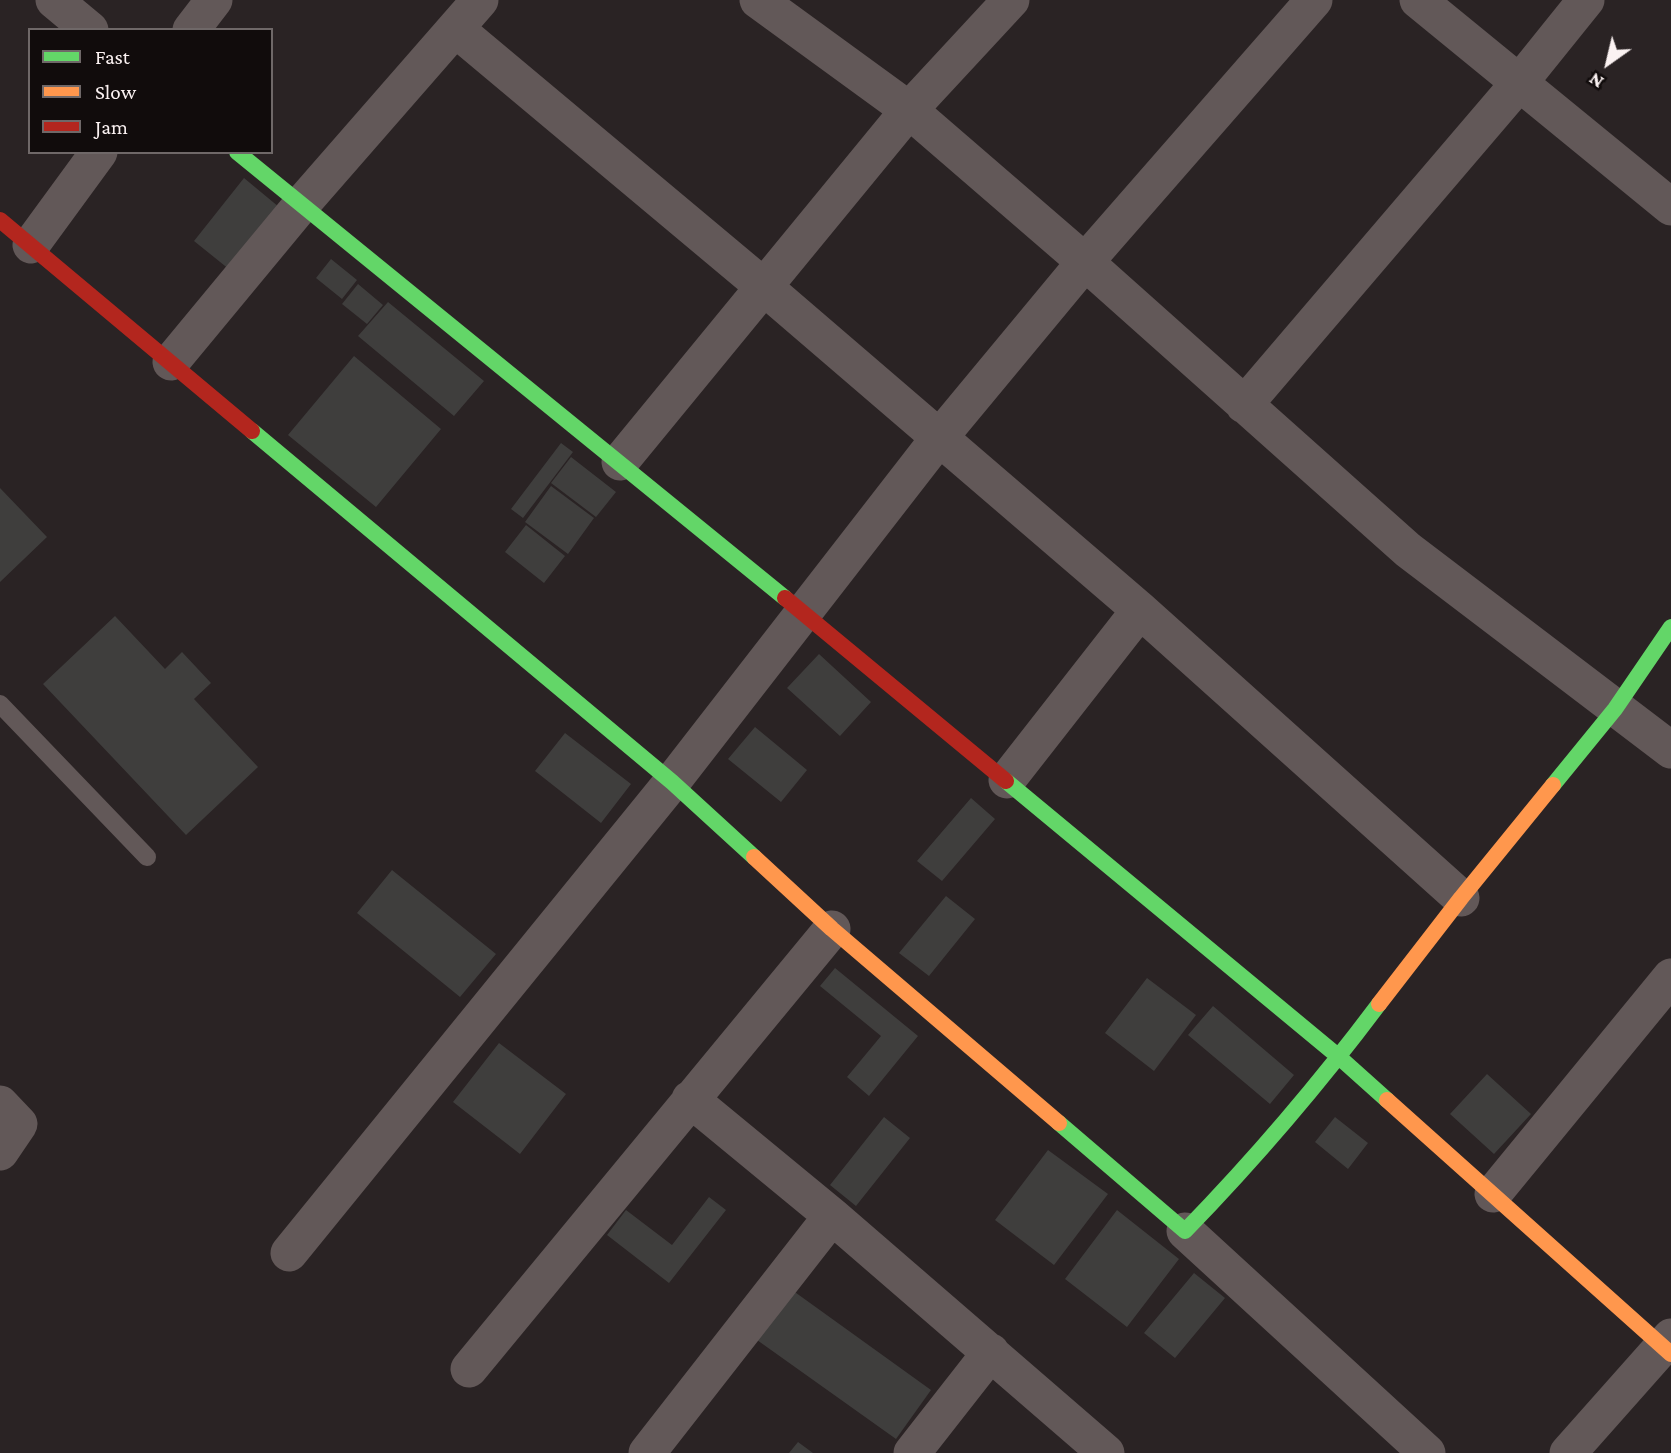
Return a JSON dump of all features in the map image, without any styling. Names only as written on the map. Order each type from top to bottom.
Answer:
[{"type":"street","points":[[54,0],[88,28]]},
{"type":"street","points":[[193,28],[214,0]]},
{"type":"street","points":[[171,362],[301,205],[457,30],[480,0]]},
{"type":"street","points":[[758,0],[909,110],[1085,262],[1408,550],[1671,750]]},
{"type":"street","points":[[620,462],[909,110],[1012,0]]},
{"type":"street","points":[[289,1253],[672,782],[939,438],[1085,262],[1314,0]]},
{"type":"street","points":[[1418,0],[1671,207]]},
{"type":"street","points":[[1244,405],[1521,82],[1586,0]]},
{"type":"street","points":[[457,30],[764,287],[1140,610],[1461,898]]},
{"type":"street","points":[[30,245],[98,154]]},
{"type":"street","points":[[239,154],[803,612],[1339,1057],[1668,1346],[1568,1453]]},
{"type":"street","points":[[0,220],[672,782],[832,929],[1185,1231],[1427,1453]]},
{"type":"street","points":[[1007,780],[1140,610]]},
{"type":"street","points":[[1185,1231],[1248,1166],[1339,1057],[1461,898],[1615,709],[1671,627]]},
{"type":"street","points":[[469,1369],[832,929]]},
{"type":"street","points":[[1493,1195],[1671,977]]},
{"type":"street","points":[[690,1099],[832,1216],[1106,1453]]},
{"type":"street","points":[[0,1104],[19,1124],[0,1152]]},
{"type":"street","points":[[647,1453],[832,1216]]},
{"type":"street","points":[[912,1453],[991,1352]]},
{"type":"lane","points":[[0,704],[147,857]]},
{"type":"building","points":[[244,178],[285,212],[235,274],[194,241]]},
{"type":"building","points":[[331,259],[357,280],[342,299],[316,278]]},
{"type":"building","points":[[358,284],[383,305],[367,324],[342,304]]},
{"type":"building","points":[[388,302],[484,381],[454,416],[358,336]]},
{"type":"building","points":[[354,356],[441,429],[376,507],[288,435]]},
{"type":"building","points":[[561,443],[573,452],[523,518],[511,509]]},
{"type":"building","points":[[571,457],[616,492],[596,517],[551,483]]},
{"type":"building","points":[[551,486],[594,518],[568,554],[525,522]]},
{"type":"building","points":[[0,488],[47,537],[0,582]]},
{"type":"building","points":[[526,525],[565,556],[544,583],[505,552]]},
{"type":"building","points":[[115,616],[165,669],[182,652],[211,683],[194,699],[258,767],[186,835],[43,684]]},
{"type":"building","points":[[819,654],[871,702],[840,736],[787,688]]},
{"type":"building","points":[[755,727],[807,770],[781,802],[728,759]]},
{"type":"building","points":[[565,733],[631,784],[601,823],[535,771]]},
{"type":"building","points":[[971,798],[995,819],[942,881],[917,861]]},
{"type":"building","points":[[392,870],[496,954],[460,997],[357,913]]},
{"type":"building","points":[[946,896],[975,919],[929,976],[899,953]]},
{"type":"building","points":[[835,968],[918,1036],[869,1096],[847,1077],[881,1036],[820,986]]},
{"type":"building","points":[[1147,978],[1196,1015],[1154,1071],[1105,1033]]},
{"type":"building","points":[[1213,1006],[1294,1075],[1270,1104],[1188,1035]]},
{"type":"building","points":[[499,1043],[566,1094],[520,1154],[453,1102]]},
{"type":"building","points":[[1487,1074],[1531,1114],[1494,1154],[1450,1114]]},
{"type":"building","points":[[884,1117],[910,1138],[856,1206],[830,1185]]},
{"type":"building","points":[[1335,1117],[1368,1143],[1348,1169],[1315,1142]]},
{"type":"building","points":[[1048,1150],[1108,1194],[1054,1265],[995,1220]]},
{"type":"building","points":[[709,1197],[726,1210],[669,1283],[607,1235],[626,1210],[672,1245]]},
{"type":"building","points":[[1117,1210],[1179,1259],[1127,1327],[1065,1279]]},
{"type":"building","points":[[1194,1273],[1225,1298],[1175,1358],[1144,1333]]},
{"type":"building","points":[[792,1290],[931,1390],[896,1439],[757,1340]]},
{"type":"building","points":[[798,1442],[813,1453],[789,1453]]},
{"type":"traffic: fast","points":[[239,154],[785,598]]},
{"type":"traffic: fast","points":[[252,431],[672,782],[754,857]]},
{"type":"traffic: fast","points":[[1553,785],[1615,709],[1671,627]]},
{"type":"traffic: fast","points":[[1006,781],[1339,1057],[1387,1100]]},
{"type":"traffic: fast","points":[[1059,1123],[1185,1231],[1286,1120],[1379,1004]]},
{"type":"traffic: slow","points":[[1379,1004],[1553,785]]},
{"type":"traffic: slow","points":[[754,857],[832,929],[1059,1123]]},
{"type":"traffic: slow","points":[[1387,1100],[1671,1354]]},
{"type":"traffic: jam","points":[[0,220],[252,431]]},
{"type":"traffic: jam","points":[[785,598],[1006,781]]}]
